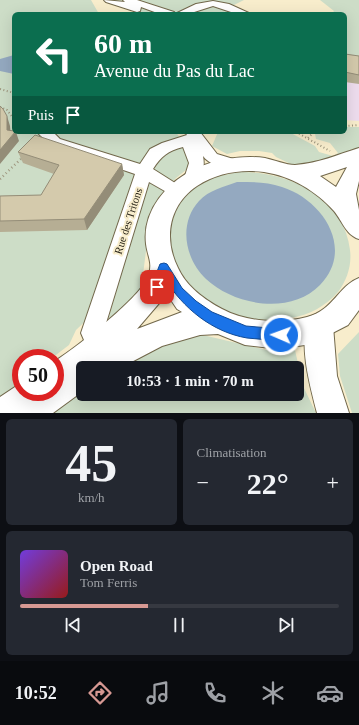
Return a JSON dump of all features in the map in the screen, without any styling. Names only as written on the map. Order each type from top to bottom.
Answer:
[{"type":"main road","points":[[291,172],[322,169],[359,155]]},
{"type":"main road","points":[[354,222],[323,188],[291,172],[261,165],[235,165],[213,170],[185,185],[165,207],[158,229],[158,248],[164,267],[175,287],[187,300],[202,312],[217,321],[246,332],[267,335],[294,334],[319,326],[344,310],[359,290]]},
{"type":"main road","points":[[354,222],[344,200],[344,194],[349,179],[359,167]]},
{"type":"main road","points":[[64,373],[103,343],[141,306],[157,287],[164,267]]},
{"type":"main road","points":[[106,361],[158,334],[195,323],[217,321]]},
{"type":"main road","points":[[319,326],[321,369],[333,413]]},
{"type":"main road","points":[[27,413],[76,378]]},
{"type":"main road","points":[[4,413],[22,401]]},
{"type":"street","points":[[128,0],[145,10],[165,6],[164,0]]},
{"type":"street","points":[[113,1],[158,12]]},
{"type":"street","points":[[185,12],[211,2],[217,2],[241,12]]},
{"type":"street","points":[[46,134],[55,142],[144,170],[185,185],[196,170],[197,160],[189,136]]},
{"type":"street","points":[[189,136],[212,158],[235,165]]},
{"type":"street","name":"Rue des Tritons","points":[[92,333],[144,170],[155,153],[189,136]]},
{"type":"path","points":[[0,89],[12,92]]},
{"type":"path","points":[[0,107],[8,110],[12,115]]},
{"type":"path","points":[[7,118],[12,117]]},
{"type":"path","points":[[347,126],[359,125]]},
{"type":"path","points":[[300,134],[336,154]]},
{"type":"path","points":[[308,138],[312,134]]},
{"type":"path","points":[[0,179],[26,155]]},
{"type":"shaded area","points":[[347,57],[359,59],[359,121],[347,120]]},
{"type":"green space","points":[[0,0],[91,0],[98,12],[12,12],[12,134],[177,134],[191,166],[176,178],[159,197],[146,251],[141,290],[105,330],[116,292],[76,330],[69,345],[64,349],[12,349],[12,388],[0,397]]},
{"type":"green space","points":[[104,0],[244,0],[228,8],[237,12],[138,12]]},
{"type":"green space","points":[[320,0],[359,0],[359,59],[347,57],[347,12],[333,12]]},
{"type":"green space","points":[[347,127],[359,127],[359,150],[297,167],[276,157],[272,153],[240,151],[227,154],[212,146],[217,134],[293,134],[315,146],[319,152],[333,156],[338,153],[330,143],[316,139],[315,134],[347,134]]},
{"type":"green space","points":[[240,172],[277,176],[294,182],[311,191],[325,202],[337,215],[346,231],[350,250],[349,267],[344,282],[338,292],[323,306],[304,315],[291,318],[251,318],[217,306],[191,285],[174,259],[170,231],[178,205],[201,184]]},
{"type":"green space","points":[[190,332],[271,351],[295,350],[297,361],[118,361]]},
{"type":"green space","points":[[359,332],[359,413],[352,413],[340,376],[338,354]]},
{"type":"green space","points":[[76,386],[76,401],[304,401],[304,388],[316,413],[43,413],[58,401],[64,401],[64,396]]},
{"type":"water","points":[[12,56],[12,74],[0,71],[0,59]]},
{"type":"water","points":[[237,182],[254,182],[276,185],[297,193],[321,214],[330,227],[334,242],[335,256],[330,271],[320,285],[308,294],[294,301],[279,303],[247,301],[232,296],[218,288],[206,279],[193,262],[189,252],[186,231],[192,210],[207,194]]},
{"type":"building","points":[[347,54],[359,56],[359,75],[347,72]]},
{"type":"building","points":[[0,106],[7,116],[7,130],[12,131],[12,134],[13,134],[0,150]]},
{"type":"building","points":[[35,135],[122,164],[84,219],[0,221],[0,196],[41,195],[59,165],[18,152]]},
{"type":"route","points":[[157,287],[164,267],[171,282],[178,291],[192,305],[208,316],[226,325],[246,332],[281,335]]}]
